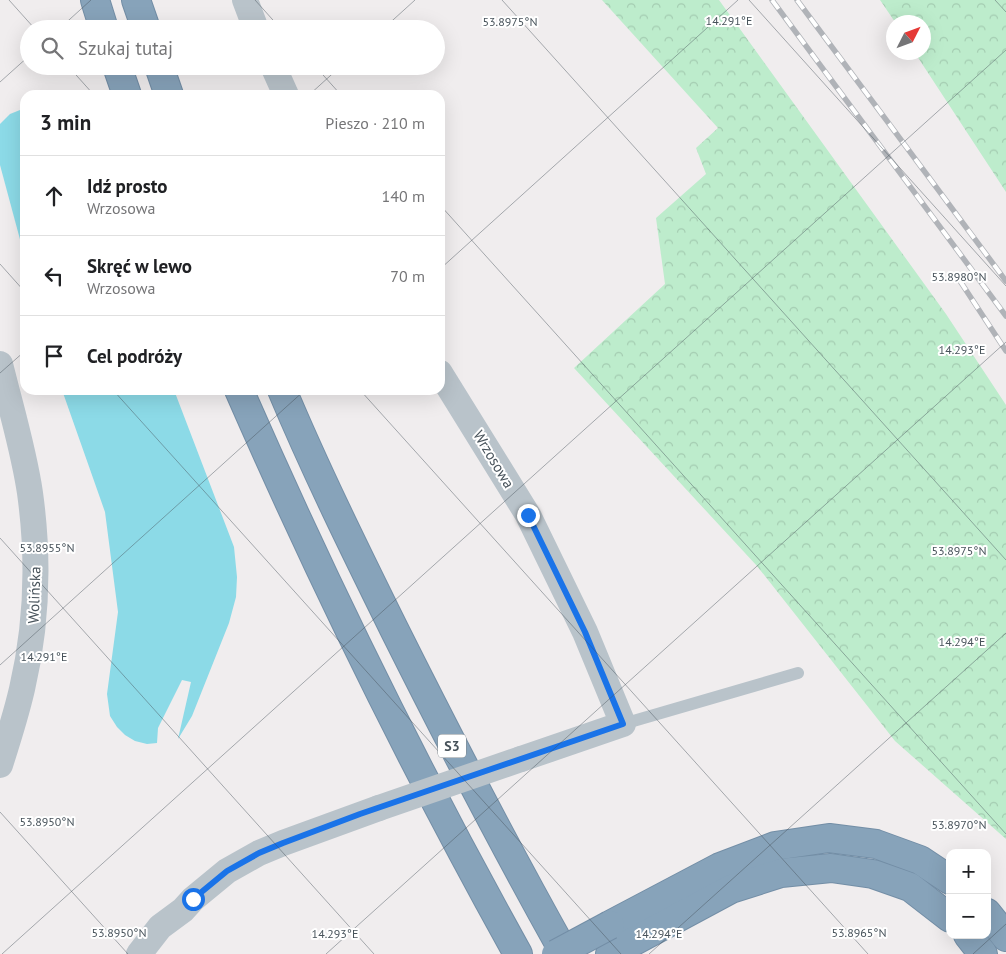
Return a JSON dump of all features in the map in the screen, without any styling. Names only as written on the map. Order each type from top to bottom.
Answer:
[{"type":"highway","points":[[95,0],[101,20]]},
{"type":"highway","points":[[136,0],[143,20]]},
{"type":"highway","points":[[120,75],[125,90]]},
{"type":"highway","points":[[162,75],[167,90]]},
{"type":"highway","name":"S3","points":[[241,395],[314,556],[380,694],[518,954]]},
{"type":"highway","name":"S3","points":[[284,395],[347,535],[453,748],[565,954]]},
{"type":"highway","points":[[614,942],[720,867],[774,846],[829,838],[876,844],[920,860],[946,877]]},
{"type":"highway","points":[[556,954],[614,942],[731,889],[781,873],[831,868],[873,874],[910,887],[946,915]]},
{"type":"highway","points":[[991,918],[1006,937]]},
{"type":"highway","points":[[971,939],[983,954]]},
{"type":"street","points":[[245,0],[253,20]]},
{"type":"street","points":[[277,75],[284,90]]},
{"type":"street","name":"Wolińska","points":[[0,364],[30,491],[36,582],[32,630],[23,688],[0,766]]},
{"type":"street","name":"Wrzosowa","points":[[445,381],[528,515],[585,632],[623,724]]},
{"type":"street","points":[[139,954],[160,927],[227,871],[259,853],[315,830],[623,724]]},
{"type":"street","points":[[161,954],[167,938],[188,905]]},
{"type":"lane","points":[[623,724],[798,673]]},
{"type":"green space","points":[[602,0],[719,0],[946,314],[1006,405],[1006,839],[895,741],[757,566],[574,368],[665,284],[656,218],[706,174],[696,148],[718,128]]},
{"type":"green space","points":[[880,0],[1006,0],[1006,192],[920,60],[931,60],[931,15],[890,15]]},
{"type":"water","points":[[20,110],[20,239],[0,165],[0,124],[10,114]]},
{"type":"water","points":[[64,395],[176,395],[234,547],[237,577],[236,597],[229,623],[192,716],[178,739],[191,682],[182,680],[158,728],[157,743],[147,744],[135,741],[117,727],[110,716],[107,694],[118,612],[105,512]]},
{"type":"railway","points":[[772,0],[1006,316]]},
{"type":"railway","points":[[797,0],[1006,281]]},
{"type":"railway","points":[[960,281],[1006,351]]},
{"type":"route","points":[[193,899],[227,871],[259,853],[283,843],[360,814],[623,724],[585,632],[528,515]]}]
